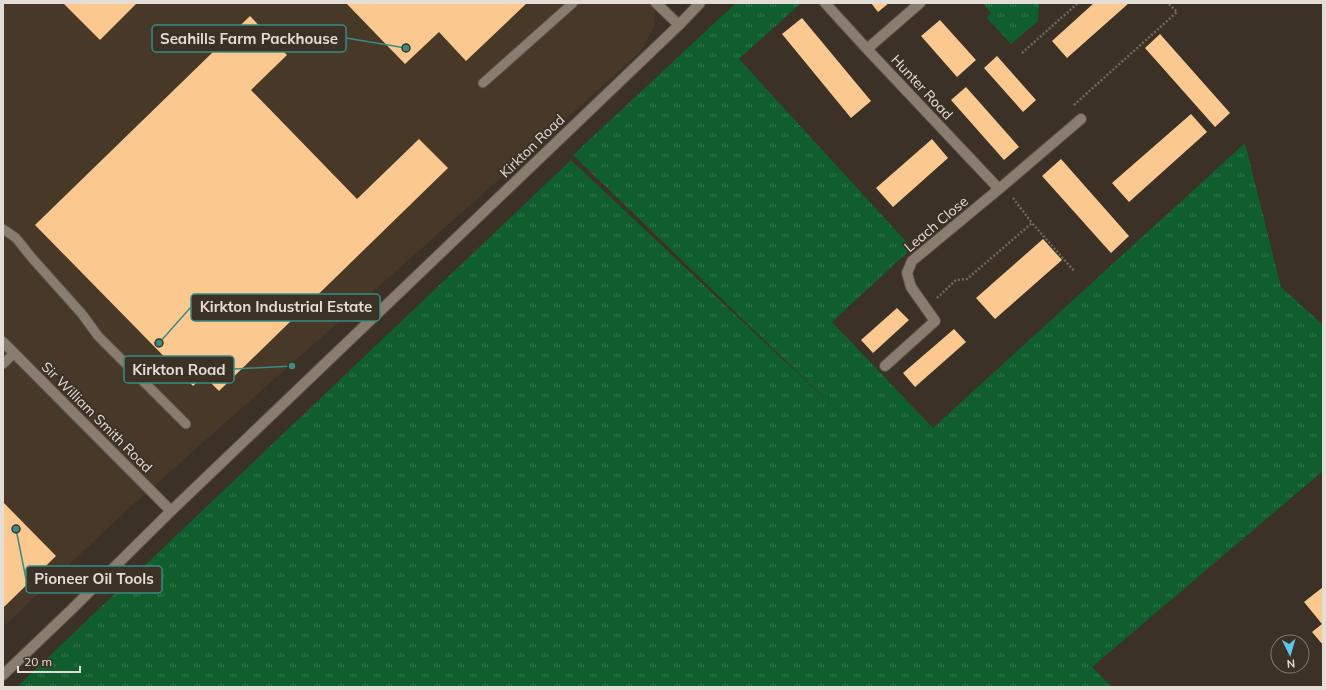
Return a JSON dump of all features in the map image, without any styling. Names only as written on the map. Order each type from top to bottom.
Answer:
[{"type":"street","points":[[656,3],[679,25]]},
{"type":"street","name":"Kirkton Road","points":[[3,675],[171,511],[679,25],[700,3]]},
{"type":"street","name":"Hunter Road","points":[[825,3],[867,50],[1001,188]]},
{"type":"street","points":[[867,50],[920,3]]},
{"type":"street","name":"Leach Close","points":[[885,366],[935,321],[911,287],[907,274],[912,261],[1001,188],[1081,119]]},
{"type":"street","name":"Sir William Smith Road","points":[[3,342],[171,511]]},
{"type":"lane","points":[[483,83],[573,3]]},
{"type":"lane","points":[[3,229],[16,238],[82,314],[98,336],[186,424]]},
{"type":"lane","points":[[3,364],[14,353]]},
{"type":"path","points":[[1022,53],[1078,3]]},
{"type":"path","points":[[1071,108],[1176,12],[1168,3]]},
{"type":"path","points":[[1001,188],[1075,272]]},
{"type":"path","points":[[926,307],[956,280],[967,279],[1032,223]]},
{"type":"shaded area","points":[[3,3],[656,3],[654,27],[641,51],[503,176],[127,510],[3,627]]},
{"type":"green space","points":[[736,3],[801,3],[739,59],[912,248],[832,322],[933,428],[1245,143],[1281,287],[1323,325],[1323,471],[1092,667],[1112,687],[17,687],[571,160],[845,418],[573,155]]},
{"type":"green space","points":[[982,3],[1039,3],[1038,21],[1011,44],[987,18],[991,13]]},
{"type":"building","points":[[63,3],[137,3],[100,40]]},
{"type":"building","points":[[346,3],[527,3],[466,61],[439,32],[405,64]]},
{"type":"building","points":[[871,3],[889,3],[878,12]]},
{"type":"building","points":[[1094,3],[1129,3],[1067,58],[1052,41]]},
{"type":"building","points":[[250,16],[287,55],[251,90],[357,199],[419,139],[448,168],[219,391],[204,376],[193,386],[35,225]]},
{"type":"building","points":[[802,18],[871,101],[851,118],[782,34]]},
{"type":"building","points":[[940,20],[976,60],[957,77],[921,36]]},
{"type":"building","points":[[1160,34],[1230,113],[1215,127],[1145,48]]},
{"type":"building","points":[[997,56],[1036,100],[1023,112],[984,68]]},
{"type":"building","points":[[966,87],[1019,147],[1004,160],[951,100]]},
{"type":"building","points":[[1191,114],[1207,132],[1129,202],[1112,183]]},
{"type":"building","points":[[932,139],[948,158],[893,207],[876,188]]},
{"type":"building","points":[[1061,159],[1129,236],[1111,253],[1042,176]]},
{"type":"building","points":[[1043,239],[1062,260],[995,319],[976,298]]},
{"type":"building","points":[[897,308],[909,320],[873,353],[861,340]]},
{"type":"building","points":[[954,329],[966,342],[915,387],[903,373]]},
{"type":"building","points":[[3,502],[56,556],[3,608]]},
{"type":"building","points":[[1323,587],[1323,645],[1312,632],[1322,624],[1304,602]]},
{"type":"place","name":"Seahills Farm Packhouse","points":[[406,48]]},
{"type":"place","name":"Kirkton Industrial Estate","points":[[159,343]]},
{"type":"place","name":"Kirkton Road","points":[[292,366]]},
{"type":"place","name":"Pioneer Oil Tools","points":[[16,529]]}]
